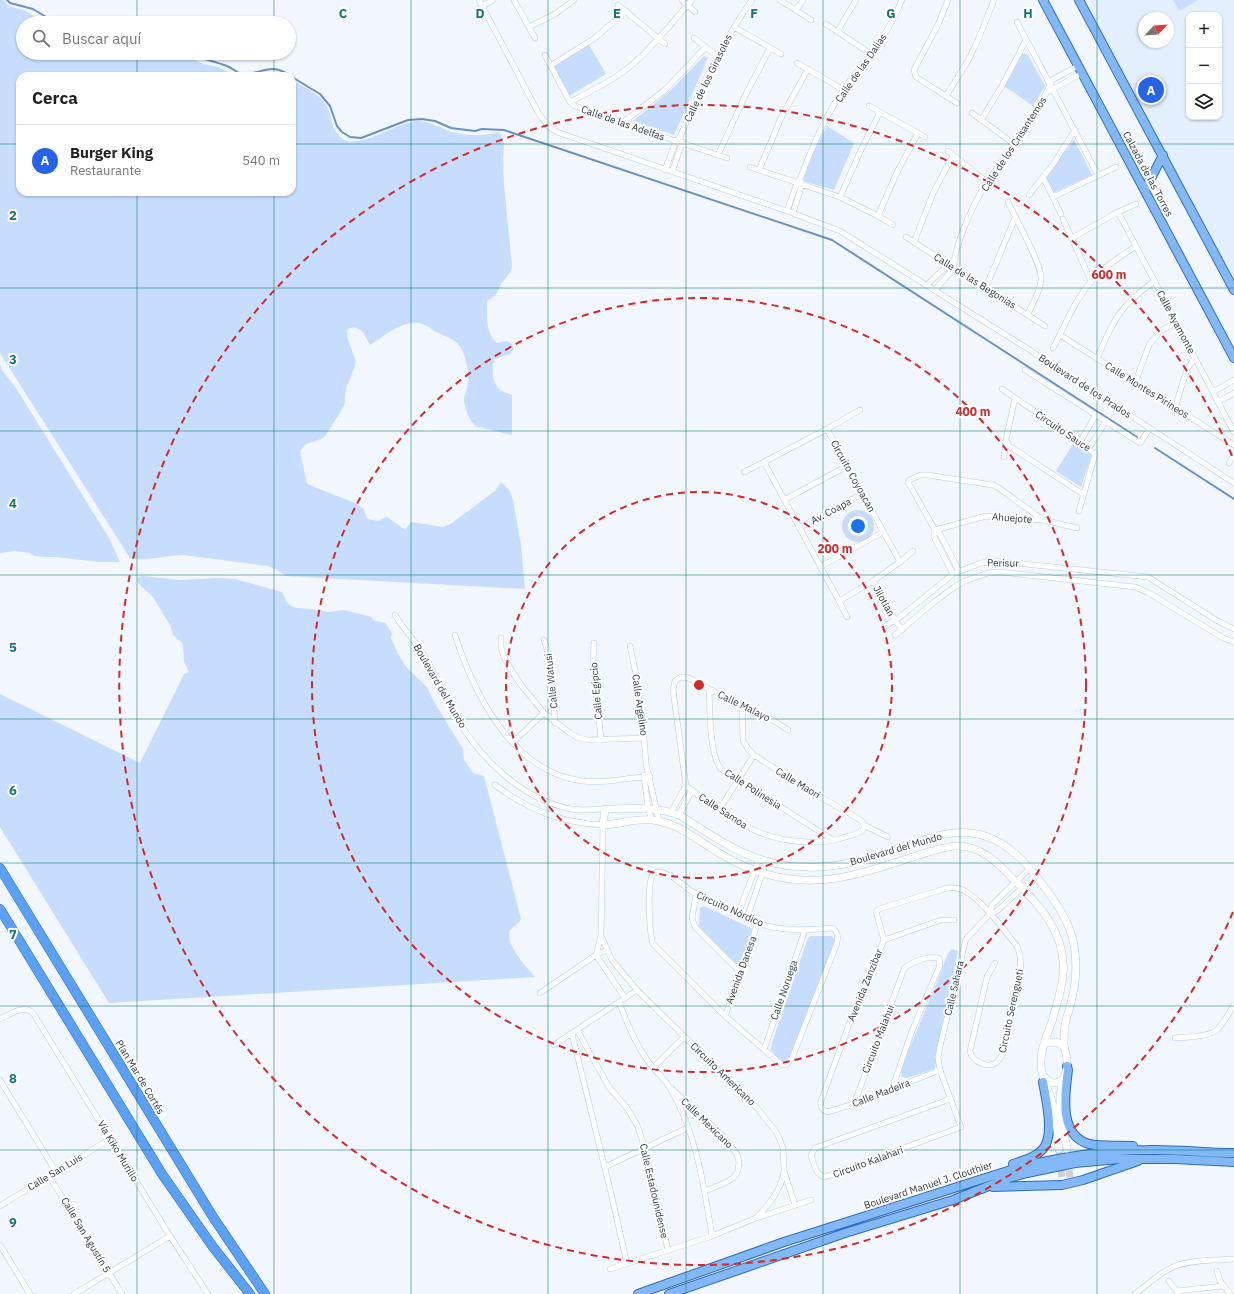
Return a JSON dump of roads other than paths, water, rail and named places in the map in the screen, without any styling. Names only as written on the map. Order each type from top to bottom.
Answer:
[{"type":"highway","name":"Plan Mar de Cortés","points":[[0,868],[213,1217],[265,1294]]},
{"type":"highway","points":[[0,909],[162,1174],[213,1246],[250,1294]]},
{"type":"main road","name":"Calzada de las Torres","points":[[1043,0],[1234,358]]},
{"type":"main road","points":[[1079,0],[1234,290]]},
{"type":"main road","points":[[1145,190],[1162,155]]},
{"type":"main road","points":[[1067,1066],[1067,1118],[1070,1128],[1075,1136],[1083,1142],[1090,1144],[1118,1145],[1149,1150]]},
{"type":"main road","points":[[997,1174],[1013,1164],[1038,1154],[1047,1145],[1049,1124],[1043,1079]]},
{"type":"main road","name":"Boulevard Manuel J. Clouthier","points":[[638,1294],[784,1242],[997,1174],[1051,1160],[1112,1152],[1149,1150],[1234,1153]]},
{"type":"main road","name":"Boulevard Manuel J. Clouthier","points":[[669,1294],[845,1233],[953,1200],[1008,1178],[1046,1168],[1119,1159],[1234,1162]]},
{"type":"main road","points":[[984,1188],[1066,1181],[1146,1159]]},
{"type":"street","points":[[480,2],[493,0]]},
{"type":"street","points":[[514,0],[535,38]]},
{"type":"street","points":[[529,27],[555,14],[574,0]]},
{"type":"street","points":[[682,0],[695,12]]},
{"type":"street","points":[[570,102],[621,72],[638,59],[692,0]]},
{"type":"street","name":"Calle de los Girasoles","points":[[665,170],[676,141],[680,137],[717,56],[752,0]]},
{"type":"street","points":[[780,0],[811,20]]},
{"type":"street","points":[[796,10],[803,0]]},
{"type":"street","points":[[836,32],[856,0]]},
{"type":"street","name":"Calle de las Dalias","points":[[787,211],[815,142],[830,113],[844,90],[871,54],[895,16],[902,0]]},
{"type":"street","points":[[948,0],[937,26],[914,70],[914,73],[916,77],[957,103]]},
{"type":"street","points":[[946,96],[969,59],[994,0]]},
{"type":"street","name":"Boulevard de los Prados","points":[[480,2],[539,114],[556,132],[793,213],[840,231],[935,290],[1234,483]]},
{"type":"street","points":[[618,5],[665,44]]},
{"type":"street","points":[[550,66],[595,38],[626,11]]},
{"type":"street","points":[[1017,22],[1051,87],[1076,130],[1098,175]]},
{"type":"street","points":[[826,24],[871,54]]},
{"type":"street","points":[[734,27],[781,54]]},
{"type":"street","points":[[694,38],[717,56]]},
{"type":"street","points":[[981,120],[1003,84],[1026,40]]},
{"type":"street","points":[[622,123],[665,90],[705,48]]},
{"type":"street","points":[[718,155],[746,94],[770,48]]},
{"type":"street","name":"Calle de las Adelfas","points":[[545,55],[570,102],[581,109],[727,158]]},
{"type":"street","points":[[797,63],[844,90]]},
{"type":"street","points":[[759,170],[782,116],[808,69]]},
{"type":"street","name":"Calle de los Crisantemos","points":[[954,268],[953,261],[966,224],[987,182],[1051,87],[1053,79],[1080,70]]},
{"type":"street","name":"Calle de los Crisantemos","points":[[1051,87],[1080,70]]},
{"type":"street","points":[[869,106],[925,137]]},
{"type":"street","points":[[840,197],[880,112]]},
{"type":"street","points":[[972,113],[1014,144]]},
{"type":"street","points":[[1029,194],[1043,177],[1076,130]]},
{"type":"street","points":[[878,216],[896,174],[918,133]]},
{"type":"street","points":[[672,172],[682,143],[680,137]]},
{"type":"street","points":[[948,151],[987,182]]},
{"type":"street","points":[[914,242],[934,191],[953,156]]},
{"type":"street","points":[[750,166],[840,197],[893,225]]},
{"type":"street","points":[[1053,197],[1116,167]]},
{"type":"street","points":[[1043,177],[1091,281]]},
{"type":"street","name":"Calle de las Dalias","points":[[793,213],[800,182]]},
{"type":"street","points":[[1008,202],[1037,263],[1041,278],[1028,314]]},
{"type":"street","points":[[1072,238],[1118,212],[1136,204]]},
{"type":"street","name":"Calle Ayamonte","points":[[1118,212],[1234,432]]},
{"type":"street","points":[[986,287],[1015,218]]},
{"type":"street","name":"Calle de las Begonias","points":[[906,237],[1045,326]]},
{"type":"street","points":[[1053,348],[1074,306],[1091,281],[1106,267],[1136,246]]},
{"type":"street","points":[[927,285],[953,261]]},
{"type":"street","points":[[935,290],[954,268]]},
{"type":"street","points":[[1097,359],[1106,335],[1116,317],[1140,292],[1155,281]]},
{"type":"street","points":[[1135,383],[1149,345],[1160,331],[1176,322]]},
{"type":"street","name":"Calle Montes Pirineos","points":[[1060,335],[1234,445]]},
{"type":"street","points":[[1175,408],[1187,369],[1195,358]]},
{"type":"street","name":"Boulevard de los Prados","points":[[1025,370],[1140,444],[1150,428]]},
{"type":"street","points":[[1213,392],[1234,380]]},
{"type":"street","name":"Circuito Sauce","points":[[1002,389],[1094,452],[1095,456],[1079,512]]},
{"type":"street","points":[[1218,402],[1234,393]]},
{"type":"street","points":[[1004,457],[1015,398]]},
{"type":"street","points":[[827,429],[860,410]]},
{"type":"street","points":[[1080,442],[1096,415]]},
{"type":"street","points":[[1089,448],[1106,422]]},
{"type":"street","name":"Circuito Coyoacan","points":[[744,472],[827,429],[900,562]]},
{"type":"street","points":[[1006,440],[1009,446],[1083,494]]},
{"type":"street","points":[[1229,463],[1234,455]]},
{"type":"street","points":[[764,462],[847,617]]},
{"type":"street","points":[[784,500],[847,466]]},
{"type":"street","points":[[959,571],[940,534],[935,530],[908,482],[909,480],[920,475],[993,485],[1000,488],[1043,520],[1077,528]]},
{"type":"street","name":"Av. Coapa","points":[[799,528],[862,494]]},
{"type":"street","name":"Ahuejote","points":[[935,530],[986,516],[1043,520]]},
{"type":"street","points":[[935,530],[934,537],[953,574]]},
{"type":"street","points":[[820,567],[883,532]]},
{"type":"street","points":[[839,601],[873,581],[913,551]]},
{"type":"street","name":"Perisur","points":[[884,627],[953,574],[981,563],[998,561],[1148,577],[1226,626],[1234,629]]},
{"type":"street","name":"Perisur","points":[[895,635],[934,602],[956,586],[970,579],[988,573],[999,572],[1128,586],[1142,589],[1224,638],[1234,642]]},
{"type":"street","points":[[1128,586],[1129,574]]},
{"type":"street","name":"Jilotlan","points":[[873,581],[895,620]]},
{"type":"street","points":[[1187,615],[1192,605]]},
{"type":"street","name":"Boulevard del Mundo","points":[[395,615],[419,647],[460,723],[479,749],[515,784],[544,801],[572,810],[652,808],[671,812],[679,815],[736,849],[762,860],[780,865],[808,867],[847,864],[924,840],[962,832],[970,832],[993,839],[1016,854],[1036,875],[1058,907],[1070,930],[1074,944],[1076,966],[1074,989],[1065,1025],[1064,1046],[1067,1055],[1067,1066],[1060,1095],[1063,1149],[1052,1100],[1043,1079],[1040,1062],[1060,993],[1063,973],[1063,955],[1060,940],[1042,909],[1016,881],[988,856],[969,847],[956,846],[935,850],[844,878],[802,880],[758,872],[721,855],[688,833],[655,820],[629,821],[603,825],[578,823],[556,818],[526,805],[495,785]]},
{"type":"street","points":[[895,620],[902,630]]},
{"type":"street","points":[[455,635],[477,691],[488,710],[513,742],[538,765],[567,779],[584,782],[603,782],[647,777]]},
{"type":"street","points":[[501,638],[501,647],[504,657],[513,673],[544,714],[555,723],[577,737],[587,740],[644,738]]},
{"type":"street","name":"Calle Watusi","points":[[544,640],[550,659],[555,723]]},
{"type":"street","name":"Calle Egipcio","points":[[594,643],[593,661],[601,740]]},
{"type":"street","name":"Calle Argelino","points":[[630,646],[636,675],[647,777],[655,820]]},
{"type":"street","name":"Calle Malayo","points":[[686,786],[673,690],[673,685],[677,679],[681,677],[689,678],[776,722],[788,730]]},
{"type":"street","name":"Calle Polinesia","points":[[709,689],[710,721],[714,756],[721,769],[834,840]]},
{"type":"street","name":"Calle Maori","points":[[742,705],[743,740],[748,749],[754,755],[795,782],[862,821],[864,825],[888,837]]},
{"type":"street","points":[[513,742],[544,714]]},
{"type":"street","points":[[719,810],[754,755]]},
{"type":"street","points":[[671,812],[686,786]]},
{"type":"street","name":"Calle Samoa","points":[[686,786],[744,827],[775,838],[796,842],[834,840],[858,833],[864,829],[864,825]]},
{"type":"street","points":[[679,815],[692,790]]},
{"type":"street","points":[[605,809],[603,825],[601,936],[596,955],[625,998]]},
{"type":"street","points":[[969,847],[970,832]]},
{"type":"street","points":[[747,918],[762,860]]},
{"type":"street","points":[[990,914],[992,905],[1030,868]]},
{"type":"street","name":"Circuito Nórdico","points":[[662,872],[696,895],[738,914],[757,924],[772,927],[804,930],[833,928],[838,934],[837,943],[795,1051],[789,1063],[786,1065],[781,1064],[725,1016],[656,948],[651,938],[651,878],[653,874],[662,872]]},
{"type":"street","points":[[738,914],[758,872]]},
{"type":"street","points":[[990,914],[997,911],[1036,875]]},
{"type":"street","name":"Avenida Zanzibar","points":[[822,1109],[820,1104],[821,1101],[851,1020],[884,940],[876,913],[877,910],[951,887],[964,890],[990,914]]},
{"type":"street","points":[[696,895],[692,918],[695,927],[740,972]]},
{"type":"street","points":[[1001,897],[1006,903]]},
{"type":"street","name":"Circuito Serengueti","points":[[990,914],[1006,931],[1017,946],[1021,964],[1021,976],[1002,1056],[994,1064],[989,1065],[972,1058],[970,1051],[987,977],[995,963]]},
{"type":"street","name":"Calle Sahara","points":[[940,1070],[938,1057],[940,1046],[966,939],[990,914]]},
{"type":"street","points":[[884,940],[941,920],[954,920]]},
{"type":"street","name":"Avenida Danesa","points":[[725,1016],[757,924]]},
{"type":"street","name":"Calle Noruega","points":[[764,1050],[804,930]]},
{"type":"street","name":"Circuito Americano","points":[[601,936],[607,950],[617,966],[637,990],[757,1108],[777,1133],[783,1148],[784,1171],[782,1182],[778,1193],[756,1218]]},
{"type":"street","points":[[540,993],[596,955],[607,950]]},
{"type":"street","name":"Circuito Malahui","points":[[854,1104],[904,969],[908,965],[917,961],[939,958],[940,965],[912,1031],[892,1089]]},
{"type":"street","points":[[554,1045],[637,990]]},
{"type":"street","name":"Calle Mexicano","points":[[619,1002],[634,1036],[646,1058],[669,1086],[723,1136],[737,1154],[739,1162],[738,1171],[725,1183],[705,1192]]},
{"type":"street","points":[[1175,1038],[1214,1032],[1218,1029],[1234,1006]]},
{"type":"street","name":"Vía Kiko Murillo","points":[[0,1019],[16,1011],[27,1009],[33,1013],[170,1236],[208,1294]]},
{"type":"street","name":"Calle Estadounidense","points":[[577,1030],[609,1087],[627,1108],[637,1126],[645,1148],[668,1250]]},
{"type":"street","points":[[572,1034],[627,1264]]},
{"type":"street","points":[[654,1067],[684,1037]]},
{"type":"street","points":[[1045,1043],[1056,1042],[1064,1046]]},
{"type":"street","name":"Calle Madeira","points":[[822,1109],[827,1112],[854,1104],[940,1070]]},
{"type":"street","name":"Circuito Kalahari","points":[[940,1070],[961,1127],[825,1178],[816,1171],[811,1155],[815,1148],[938,1104],[950,1098]]},
{"type":"street","points":[[1043,1079],[1053,1084],[1060,1082],[1063,1079]]},
{"type":"street","points":[[0,1080],[56,1172]]},
{"type":"street","name":"Calle Mexicano","points":[[669,1086],[694,1144],[705,1192],[712,1236]]},
{"type":"street","points":[[605,1167],[688,1128]]},
{"type":"street","name":"Calle San Luis","points":[[1,1204],[110,1139]]},
{"type":"street","name":"Circuito Americano","points":[[784,1171],[795,1206]]},
{"type":"street","name":"Calle San Agustín 5","points":[[49,1176],[122,1294]]},
{"type":"street","name":"Circuito Americano","points":[[610,1270],[712,1236],[756,1218],[811,1200]]},
{"type":"street","points":[[74,1294],[170,1236]]},
{"type":"street","points":[[0,1245],[30,1294]]},
{"type":"street","points":[[1135,1294],[1162,1272],[1174,1266],[1234,1259]]},
{"type":"street","points":[[1217,1271],[1220,1281],[1230,1294]]},
{"type":"street","points":[[1169,1281],[1178,1293],[1223,1286]]},
{"type":"waterway","points":[[7,0],[10,3],[33,9],[44,16]]},
{"type":"waterway","points":[[208,60],[227,66],[238,72]]},
{"type":"waterway","points":[[258,72],[270,69],[281,70],[284,72]]},
{"type":"waterway","points":[[296,79],[320,94],[330,106],[337,126],[342,132],[350,137],[361,138],[408,120],[422,119],[435,121],[451,128],[475,131],[482,129],[504,130],[832,240],[1137,437]]},
{"type":"waterway","points":[[1155,448],[1234,499]]},
{"type":"tunnel","points":[[1059,1149],[1062,1179]]},
{"type":"tunnel","points":[[1068,1160],[1070,1178]]},
{"type":"place","name":"Burger King","points":[[1151,90]]}]
